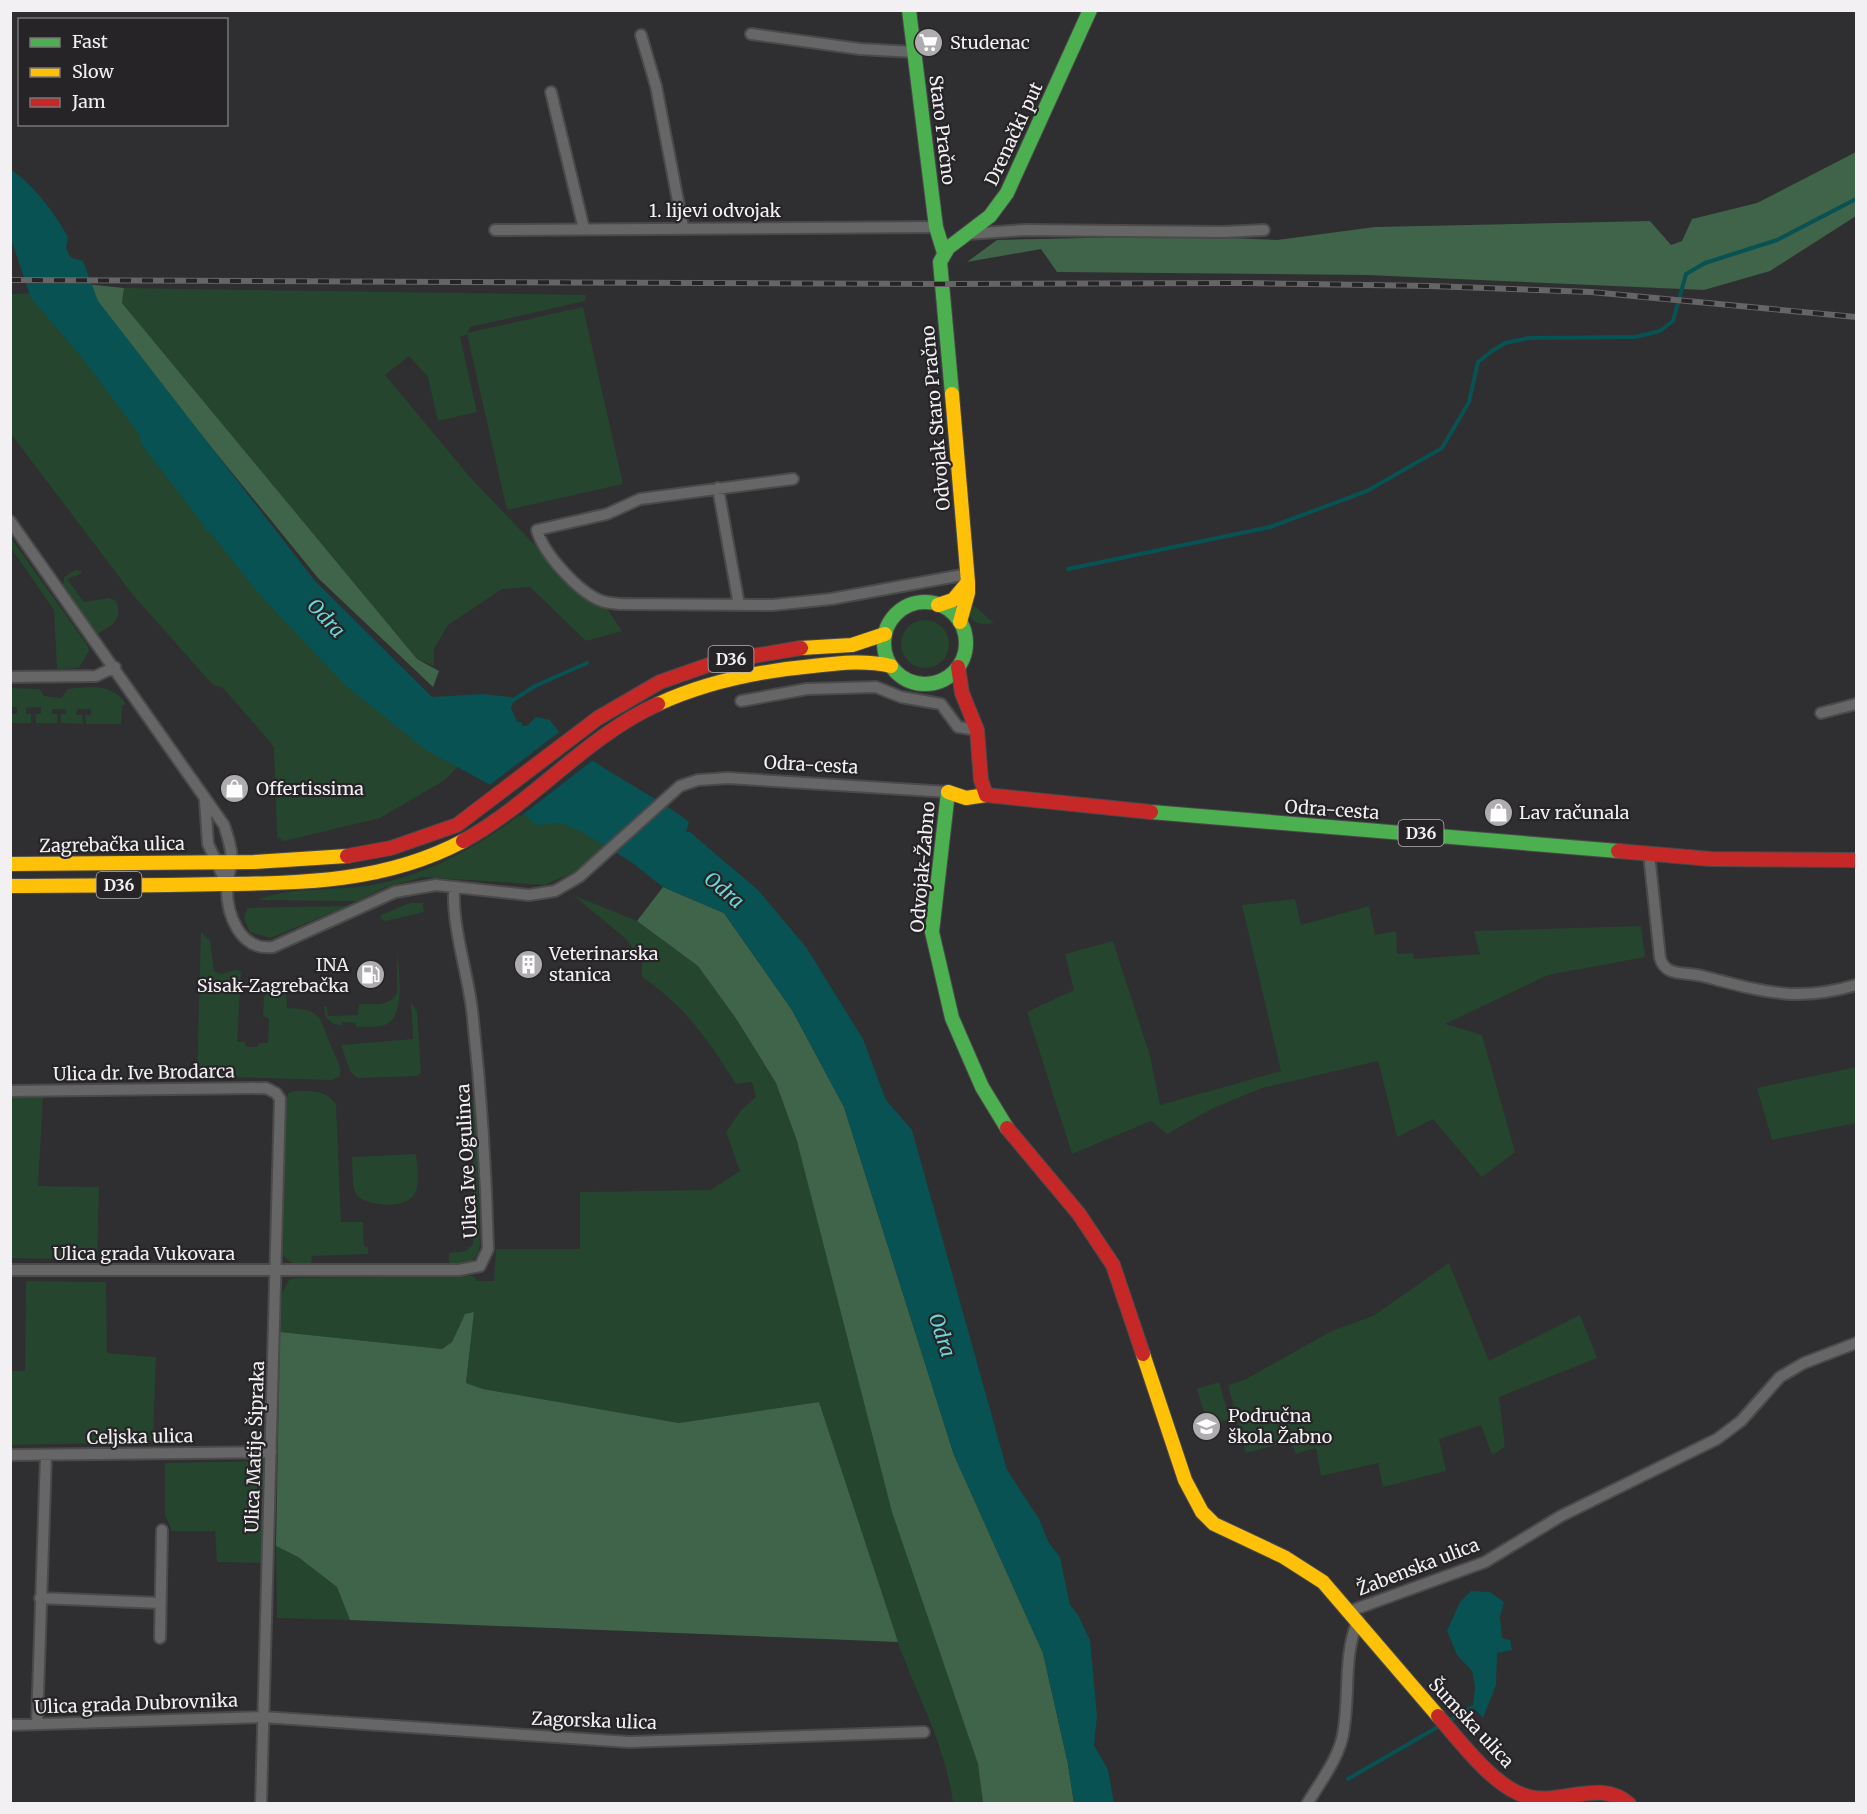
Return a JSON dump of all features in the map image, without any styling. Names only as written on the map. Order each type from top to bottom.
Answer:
[{"type":"main road","name":"Staro Pračno","points":[[909,10],[936,227],[944,253]]},
{"type":"main road","name":"Drenački put","points":[[944,253],[990,216],[1007,193],[1090,10]]},
{"type":"main road","name":"Odvojak Staro Pračno","points":[[944,253],[939,266],[968,578],[968,593],[960,622]]},
{"type":"main road","points":[[938,605],[952,600],[968,578]]},
{"type":"main road","points":[[891,666],[885,651],[885,634],[888,625],[901,610],[919,603],[938,605],[960,622]]},
{"type":"main road","name":"D36","points":[[960,622],[964,632],[965,648],[958,667],[968,709],[977,730],[981,780],[986,795]]},
{"type":"main road","name":"D36","points":[[214,862],[315,860],[378,851],[436,835],[474,813],[616,705],[693,669],[762,653],[865,642],[885,634]]},
{"type":"main road","name":"D36","points":[[10,886],[227,885],[335,880],[387,872],[442,853],[490,826],[604,735],[638,713],[669,697],[745,675],[868,662],[891,666],[902,677],[947,691],[968,709]]},
{"type":"main road","points":[[925,684],[947,678],[958,667]]},
{"type":"main road","name":"Odra-cesta","points":[[948,792],[966,798],[986,795],[1246,822],[1450,835],[1649,854],[1711,858],[1857,860]]},
{"type":"main road","name":"Odvojak-Žabno","points":[[948,792],[933,910],[934,950],[952,1018],[982,1087],[1009,1131],[1039,1170]]},
{"type":"main road","name":"Zagrebačka ulica","points":[[10,864],[214,862]]},
{"type":"main road","name":"Žabenska ulica","points":[[1039,1170],[1079,1214],[1113,1265],[1185,1480],[1202,1512],[1214,1524],[1299,1565],[1323,1582],[1354,1616]]},
{"type":"main road","name":"Šumska ulica","points":[[1354,1616],[1470,1753],[1502,1782],[1525,1796],[1554,1802],[1599,1791],[1621,1797],[1629,1803]]},
{"type":"street","points":[[751,34],[860,49],[914,52]]},
{"type":"street","points":[[641,35],[656,86],[683,227]]},
{"type":"street","points":[[551,92],[584,229]]},
{"type":"street","name":"1. lijevi odvojak","points":[[495,230],[936,227]]},
{"type":"street","points":[[967,234],[1025,230],[1223,232],[1264,230]]},
{"type":"street","points":[[793,479],[640,499],[607,514],[537,530],[547,552],[584,591],[602,601],[739,605],[831,599],[968,578]]},
{"type":"street","points":[[718,488],[739,605]]},
{"type":"street","name":"Zagrebačka ulica","points":[[10,521],[115,667],[224,825],[232,862],[227,885]]},
{"type":"street","points":[[10,677],[96,676],[115,667]]},
{"type":"street","points":[[741,701],[807,689],[876,687],[901,697],[941,704],[958,727],[977,730]]},
{"type":"street","points":[[1821,713],[1857,704]]},
{"type":"street","name":"Odra-cesta","points":[[675,790],[698,780],[721,778],[948,792]]},
{"type":"street","name":"Zagrebačka ulica","points":[[205,800],[207,839],[214,862],[227,885],[232,914],[242,937],[256,947],[266,948],[286,942],[394,892],[425,886],[501,893],[543,894],[567,886],[675,790]]},
{"type":"street","points":[[1649,854],[1660,958],[1662,966],[1669,972],[1701,976],[1746,989],[1783,994],[1809,994],[1857,985]]},
{"type":"street","name":"Ulica Ive Ogulinca","points":[[277,1270],[471,1270],[480,1266],[485,1259],[488,1249],[483,1109],[470,1000],[454,916],[454,887]]},
{"type":"street","name":"Ulica dr. Ive Brodarca","points":[[10,1091],[259,1088],[276,1093]]},
{"type":"street","name":"Ulica Matije Šipraka","points":[[261,1803],[281,1104],[276,1093]]},
{"type":"street","name":"Ulica grada Vukovara","points":[[10,1270],[277,1270]]},
{"type":"street","name":"Žabenska ulica","points":[[1354,1616],[1485,1562],[1561,1516],[1717,1439],[1741,1421],[1780,1377],[1804,1363],[1857,1343]]},
{"type":"street","name":"Celjska ulica","points":[[10,1455],[271,1452]]},
{"type":"street","points":[[38,1724],[45,1455]]},
{"type":"street","points":[[160,1638],[162,1530]]},
{"type":"street","points":[[40,1598],[160,1604]]},
{"type":"street","points":[[1306,1803],[1324,1776],[1342,1740],[1354,1616]]},
{"type":"street","name":"Ulica grada Dubrovnika","points":[[10,1725],[263,1717]]},
{"type":"street","name":"Zagorska ulica","points":[[263,1717],[629,1742],[924,1732]]},
{"type":"green space","points":[[1856,152],[1856,216],[1770,271],[1704,290],[1366,275],[1057,272],[1041,249],[967,262],[997,240],[1179,236],[1277,240],[1375,227],[1650,221],[1671,245],[1682,241],[1692,219],[1757,203]]},
{"type":"green space","points":[[86,284],[124,288],[122,303],[417,659],[439,671],[433,687],[318,578],[98,308]]},
{"type":"green space","points":[[124,288],[586,295],[585,301],[470,327],[467,333],[583,307],[623,484],[507,510],[467,334],[460,337],[477,412],[438,421],[428,377],[409,356],[385,375],[469,476],[584,597],[608,610],[622,631],[586,641],[530,587],[502,589],[448,625],[434,649],[434,666],[417,659],[122,303]]},
{"type":"green space","points":[[38,293],[465,759],[445,780],[380,818],[284,841],[277,837],[274,748],[271,743],[223,688],[213,685],[133,595],[11,434],[11,294]]},
{"type":"green space","points":[[11,538],[88,646],[89,651],[79,668],[57,669],[54,610],[11,548]]},
{"type":"green space","points":[[75,570],[81,571],[81,574],[67,579],[84,602],[109,598],[116,601],[118,613],[115,621],[97,634],[63,585],[64,577]]},
{"type":"green space","points":[[970,602],[994,623],[983,624],[974,621],[969,615]]},
{"type":"green space","points":[[925,620],[942,627],[949,644],[942,661],[925,668],[908,661],[901,644],[908,627]]},
{"type":"green space","points":[[11,688],[40,689],[44,696],[61,698],[68,689],[101,688],[114,692],[126,704],[122,706],[121,724],[86,724],[85,715],[91,715],[91,709],[77,709],[76,715],[82,715],[83,724],[61,723],[61,714],[66,714],[66,709],[52,709],[52,714],[57,714],[57,723],[36,723],[36,714],[41,714],[41,707],[26,708],[26,714],[31,714],[31,723],[12,723],[11,714],[17,714],[17,707],[11,707]]},
{"type":"green space","points":[[545,796],[614,836],[577,871],[544,885],[423,877],[386,887],[357,901],[258,900],[295,891],[366,886],[415,873],[439,864],[483,840]]},
{"type":"green space","points":[[663,887],[724,913],[792,1010],[844,1107],[954,1455],[1043,1653],[1068,1764],[1074,1803],[983,1803],[978,1764],[892,1512],[797,1141],[776,1083],[737,1020],[698,966],[637,921]]},
{"type":"green space","points":[[573,895],[637,921],[698,966],[737,1020],[776,1083],[797,1141],[978,1764],[983,1803],[953,1803],[944,1761],[897,1640],[819,1402],[679,1423],[483,1389],[466,1383],[474,1312],[465,1314],[452,1342],[442,1349],[280,1332],[282,1293],[289,1280],[295,1278],[474,1276],[477,1281],[494,1281],[496,1249],[580,1249],[580,1192],[710,1190],[740,1171],[726,1132],[742,1109],[756,1097],[752,1082],[736,1084],[716,1053],[684,1012],[642,977],[642,961],[626,939]]},
{"type":"green space","points":[[1295,899],[1301,925],[1369,906],[1375,935],[1396,931],[1397,954],[1413,953],[1414,959],[1480,954],[1474,931],[1641,926],[1645,957],[1548,975],[1445,1024],[1482,1035],[1515,1152],[1482,1177],[1433,1119],[1397,1137],[1378,1061],[1262,1088],[1213,1108],[1167,1134],[1151,1121],[1072,1154],[1027,1012],[1074,990],[1065,954],[1113,941],[1150,1056],[1160,1105],[1281,1071],[1242,905]]},
{"type":"green space","points":[[410,903],[423,903],[424,912],[386,921],[380,919],[381,915]]},
{"type":"green space","points":[[347,906],[271,938],[250,932],[244,919],[247,908]]},
{"type":"green space","points":[[201,932],[210,941],[214,971],[222,974],[235,970],[241,971],[237,1042],[245,1042],[246,1047],[257,1047],[258,1043],[268,1043],[269,1018],[263,1017],[264,997],[268,992],[286,993],[287,1008],[309,1011],[320,1019],[340,1067],[340,1076],[332,1080],[197,1076]]},
{"type":"green space","points":[[397,952],[400,992],[399,1003],[392,1020],[382,1026],[356,1027],[356,1023],[342,1022],[342,1026],[332,1023],[325,1016],[324,1006],[327,1006],[328,1016],[358,1015],[359,1004],[381,1004],[390,1001],[397,993]]},
{"type":"green space","points":[[411,1003],[417,1011],[421,1073],[416,1076],[357,1078],[350,1071],[341,1045],[413,1039]]},
{"type":"green space","points":[[1856,1067],[1856,1123],[1772,1140],[1757,1088]]},
{"type":"green space","points":[[294,1091],[322,1093],[336,1104],[341,1222],[363,1222],[364,1246],[368,1247],[368,1254],[312,1256],[311,1264],[303,1265],[292,1263],[283,1255],[286,1103],[288,1093]]},
{"type":"green space","points":[[463,1093],[472,1096],[476,1118],[480,1245],[474,1259],[460,1264],[449,1264],[449,1253],[466,1251],[473,1244],[472,1141],[467,1104]]},
{"type":"green space","points":[[11,1097],[43,1097],[38,1186],[99,1187],[97,1260],[11,1258]]},
{"type":"green space","points":[[416,1154],[417,1184],[411,1198],[388,1205],[370,1202],[357,1196],[353,1185],[352,1157]]},
{"type":"green space","points":[[1449,1263],[1489,1361],[1580,1315],[1597,1358],[1499,1397],[1505,1447],[1492,1455],[1481,1425],[1439,1439],[1446,1471],[1383,1487],[1378,1463],[1321,1476],[1316,1448],[1296,1454],[1291,1441],[1246,1453],[1228,1385],[1244,1380],[1332,1331],[1373,1316]]},
{"type":"green space","points":[[26,1281],[106,1282],[107,1353],[156,1357],[153,1442],[11,1445],[11,1371],[25,1371]]},
{"type":"green space","points":[[474,1312],[466,1383],[483,1389],[679,1423],[819,1402],[898,1642],[350,1620],[337,1587],[298,1557],[276,1546],[280,1332],[442,1349],[452,1342],[465,1314]]},
{"type":"green space","points":[[1219,1382],[1230,1419],[1208,1426],[1197,1389]]},
{"type":"green space","points":[[264,1461],[268,1466],[266,1563],[217,1562],[215,1531],[172,1531],[165,1515],[165,1463]]},
{"type":"green space","points":[[276,1546],[298,1557],[337,1587],[350,1620],[277,1618]]},
{"type":"water","name":"Odra","points":[[10,169],[35,191],[50,209],[68,237],[66,248],[70,257],[83,261],[98,301],[315,581],[432,697],[483,694],[511,697],[514,700],[511,708],[517,722],[521,722],[523,726],[528,725],[536,717],[550,720],[578,749],[689,822],[686,832],[690,832],[758,890],[806,947],[863,1039],[886,1100],[912,1130],[1007,1470],[1039,1519],[1049,1543],[1060,1557],[1070,1605],[1078,1615],[1090,1640],[1097,1716],[1094,1745],[1108,1770],[1114,1803],[1074,1803],[1068,1764],[1043,1653],[954,1455],[844,1107],[792,1010],[724,913],[663,887],[631,862],[584,833],[561,823],[536,825],[494,787],[426,750],[345,685],[260,595],[209,531],[205,532],[205,527],[142,445],[139,434],[83,359],[31,298],[11,239]]},
{"type":"water","points":[[1471,1591],[1490,1592],[1504,1602],[1500,1617],[1502,1638],[1510,1640],[1512,1650],[1497,1653],[1496,1685],[1483,1718],[1473,1707],[1475,1687],[1472,1671],[1457,1655],[1447,1631],[1460,1602]]},
{"type":"pier","points":[[562,730],[597,757],[521,816],[487,787]]},
{"type":"waterway","points":[[1068,569],[1270,527],[1367,491],[1442,448],[1469,402],[1478,362],[1505,343],[1528,338],[1635,337],[1660,331],[1673,321],[1686,274],[1705,263],[1777,240],[1856,199]]},
{"type":"waterway","points":[[510,702],[535,686],[587,663]]},
{"type":"waterway","points":[[1452,1719],[1473,1707]]},
{"type":"waterway","points":[[1348,1779],[1436,1728]]},
{"type":"railway","points":[[10,280],[1246,283],[1430,286],[1591,292],[1856,317]]},
{"type":"traffic: fast","points":[[909,10],[936,227],[944,253]]},
{"type":"traffic: fast","points":[[952,394],[940,262],[948,248],[990,216],[1007,193],[1090,10]]},
{"type":"traffic: fast","points":[[925,602],[941,606],[954,614],[962,627],[966,643],[962,659],[954,672],[941,680],[925,684],[909,680],[896,672],[888,659],[884,643],[888,627],[896,614],[909,606],[925,602]]},
{"type":"traffic: fast","points":[[948,792],[932,932],[952,1018],[982,1087],[1007,1128]]},
{"type":"traffic: fast","points":[[1151,812],[1618,851]]},
{"type":"traffic: slow","points":[[952,394],[968,582],[968,593],[960,622]]},
{"type":"traffic: slow","points":[[938,605],[953,600],[968,582]]},
{"type":"traffic: slow","points":[[801,648],[852,645],[885,634]]},
{"type":"traffic: slow","points":[[658,704],[715,683],[773,671],[852,663],[891,666]]},
{"type":"traffic: slow","points":[[948,792],[966,798],[986,795]]},
{"type":"traffic: slow","points":[[10,886],[194,885],[314,881],[344,878],[404,865],[434,855],[463,841]]},
{"type":"traffic: slow","points":[[10,864],[254,862],[347,856]]},
{"type":"traffic: slow","points":[[1143,1354],[1185,1480],[1202,1512],[1214,1524],[1284,1557],[1323,1582],[1438,1716]]},
{"type":"traffic: jam","points":[[347,856],[391,848],[457,825],[598,718],[660,682],[717,662],[801,648]]},
{"type":"traffic: jam","points":[[958,667],[962,693],[977,730],[981,780],[986,795],[1151,812]]},
{"type":"traffic: jam","points":[[463,841],[513,808],[607,734],[658,704]]},
{"type":"traffic: jam","points":[[1618,851],[1711,859],[1856,860]]},
{"type":"traffic: jam","points":[[1007,1128],[1079,1214],[1113,1265],[1143,1354]]},
{"type":"traffic: jam","points":[[1438,1716],[1485,1769],[1518,1793],[1547,1798],[1604,1793],[1617,1796],[1629,1804]]},
{"type":"place","name":"Studenac","points":[[929,43]]},
{"type":"place","name":"Offertissima","points":[[235,789]]},
{"type":"place","name":"Lav računala","points":[[1498,813]]},
{"type":"place","name":"Veterinarska stanica","points":[[528,964]]},
{"type":"place","name":"INA Sisak-Zagrebačka","points":[[370,975]]},
{"type":"place","name":"Područna škola Žabno","points":[[1207,1426]]}]
